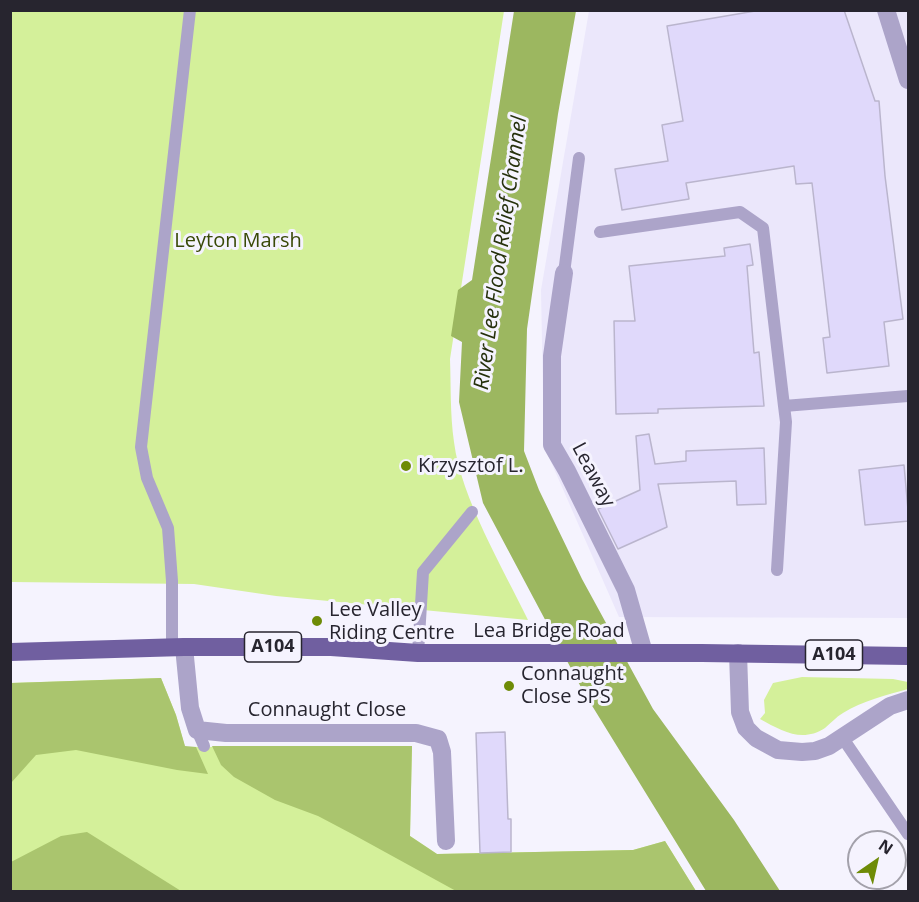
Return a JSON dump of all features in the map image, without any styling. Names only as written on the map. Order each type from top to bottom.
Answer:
[{"type":"main road","name":"Lea Bridge Road","points":[[10,652],[178,647],[331,647],[418,653],[738,653],[909,656]]},
{"type":"street","points":[[886,10],[909,80]]},
{"type":"street","name":"Leaway","points":[[564,273],[552,356],[552,445],[626,590],[635,654]]},
{"type":"street","name":"Connaught Close","points":[[178,647],[190,708],[201,738],[226,732],[416,733],[434,737],[441,745],[442,752],[446,841]]},
{"type":"street","points":[[738,653],[740,712],[746,728],[756,738],[778,750],[815,751],[829,746],[890,706],[909,700]]},
{"type":"lane","points":[[178,647],[168,528],[147,478],[141,447],[190,10]]},
{"type":"lane","points":[[564,273],[579,158]]},
{"type":"lane","points":[[600,232],[741,212],[763,228],[786,422],[777,570]]},
{"type":"lane","points":[[784,406],[909,396]]},
{"type":"lane","points":[[418,653],[423,572],[472,512]]},
{"type":"lane","points":[[842,736],[909,834]]},
{"type":"shaded area","points":[[589,11],[908,11],[908,618],[619,617],[544,446],[541,290]]},
{"type":"shaded area","points":[[161,678],[176,715],[185,746],[196,747],[208,774],[76,750],[36,755],[11,783],[11,683]]},
{"type":"shaded area","points":[[212,746],[412,746],[410,836],[437,854],[633,850],[665,841],[696,891],[456,891],[318,816],[275,800],[234,777],[221,765]]},
{"type":"shaded area","points":[[87,832],[181,891],[11,891],[11,862],[61,836]]},
{"type":"green space","name":"Leyton Marsh","points":[[10,11],[504,11],[450,359],[451,411],[458,464],[465,486],[484,533],[528,620],[276,596],[194,584],[11,582]]},
{"type":"green space","points":[[802,677],[893,679],[908,682],[908,689],[858,705],[840,715],[825,728],[808,735],[792,734],[760,719],[765,713],[764,700],[773,683]]},
{"type":"green space","points":[[161,678],[176,715],[185,747],[412,746],[410,836],[437,854],[633,850],[665,841],[696,891],[11,891],[10,683]]},
{"type":"water","name":"River Lee Flood Relief Channel","points":[[514,11],[576,11],[558,114],[527,329],[524,451],[539,490],[582,579],[653,709],[734,820],[780,891],[706,891],[583,691],[483,503],[459,402],[462,342],[451,336],[458,290],[472,280]]},
{"type":"building","points":[[761,10],[844,10],[875,101],[879,101],[885,176],[903,319],[884,322],[889,366],[827,373],[823,338],[830,337],[812,183],[796,184],[794,166],[686,183],[689,199],[622,210],[615,169],[668,161],[662,125],[683,121],[667,26]]},
{"type":"building","points":[[750,244],[753,265],[747,266],[754,353],[759,352],[764,406],[658,409],[658,413],[616,414],[614,321],[635,321],[629,266],[725,256],[724,248]]},
{"type":"building","points":[[649,434],[655,464],[686,461],[686,451],[764,448],[766,504],[737,505],[736,481],[658,484],[667,527],[618,549],[598,509],[640,490],[636,436]]},
{"type":"building","points":[[904,465],[909,521],[865,525],[859,470]]},
{"type":"building","points":[[505,732],[511,852],[480,853],[476,733]]},
{"type":"place","name":"Krzysztof L.","points":[[406,466]]},
{"type":"place","name":"Lee Valley Riding Centre","points":[[317,621]]},
{"type":"place","name":"Connaught Close SPS","points":[[509,686]]}]
